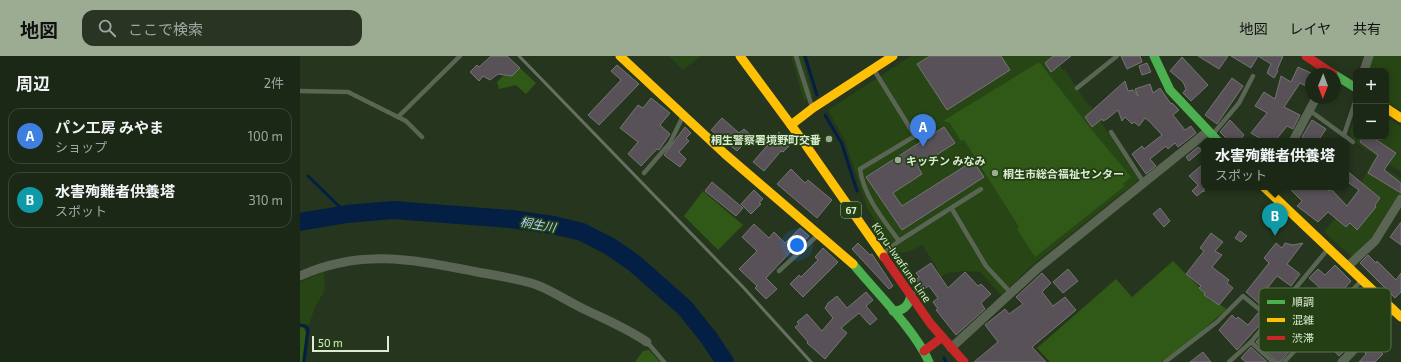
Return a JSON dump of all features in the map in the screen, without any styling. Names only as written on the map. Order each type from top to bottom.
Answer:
[{"type":"street","points":[[620,56],[725,154],[857,267],[924,351],[929,362]]},
{"type":"street","name":"Kiryu-Iwafune Line","points":[[740,56],[791,125],[941,338],[964,362]]},
{"type":"street","points":[[791,125],[813,108],[893,56]]},
{"type":"street","points":[[1306,56],[1323,68]]},
{"type":"street","points":[[1365,68],[1369,56]]},
{"type":"street","points":[[1157,57],[1170,90],[1213,136]]},
{"type":"street","points":[[1341,79],[1353,86]]},
{"type":"street","points":[[1295,138],[1312,104]]},
{"type":"street","points":[[1389,110],[1401,118]]},
{"type":"street","points":[[951,348],[1037,269],[1144,183],[1201,144]]},
{"type":"street","points":[[1267,190],[1372,288]]},
{"type":"street","points":[[1348,266],[1375,241],[1401,199]]},
{"type":"street","points":[[300,276],[316,269],[347,261],[396,259],[418,261],[518,280],[554,293],[628,330],[647,342]]},
{"type":"street","points":[[892,311],[902,310],[906,307],[911,295]]},
{"type":"street","points":[[1393,309],[1401,317]]},
{"type":"street","points":[[924,351],[941,338]]},
{"type":"street","points":[[1342,362],[1352,352]]},
{"type":"lane","points":[[398,117],[460,56]]},
{"type":"lane","points":[[796,56],[813,108]]},
{"type":"lane","points":[[1077,88],[1117,56]]},
{"type":"lane","points":[[873,69],[915,136],[860,169],[862,180],[870,200],[899,242]]},
{"type":"lane","points":[[1213,136],[1239,103],[1253,76]]},
{"type":"lane","points":[[300,90],[348,92],[406,121],[422,136]]},
{"type":"lane","points":[[1344,135],[1354,104]]},
{"type":"lane","points":[[1309,110],[1348,138]]},
{"type":"lane","points":[[644,173],[670,143],[683,116]]},
{"type":"lane","points":[[1111,132],[1144,183]]},
{"type":"lane","points":[[1349,139],[1353,142]]},
{"type":"lane","points":[[882,254],[981,189]]},
{"type":"lane","points":[[952,209],[986,266],[1011,293]]},
{"type":"lane","points":[[779,271],[819,234]]},
{"type":"lane","points":[[1296,288],[1329,248]]},
{"type":"lane","points":[[1354,288],[1363,279]]},
{"type":"lane","points":[[1165,362],[1217,322],[1243,296],[1259,309]]},
{"type":"lane","points":[[1229,362],[1259,333]]},
{"type":"lane","points":[[647,342],[664,362]]},
{"type":"lane","points":[[1251,342],[1259,349]]},
{"type":"lane","points":[[1262,352],[1273,362]]},
{"type":"lane","points":[[1284,362],[1294,352]]},
{"type":"shaded area","points":[[669,56],[701,56],[683,70]]},
{"type":"shaded area","points":[[791,56],[802,56],[813,96],[804,101]]},
{"type":"shaded area","name":"桐生市総合福祉センター","points":[[911,56],[1052,56],[1063,70],[1065,70],[1088,105],[1090,105],[1139,180],[1036,262],[1001,295],[980,272],[964,271],[947,273],[941,277],[922,245],[908,252],[896,253],[867,208],[845,141],[828,110]]},
{"type":"shaded area","points":[[1373,56],[1401,56],[1401,111],[1389,103],[1389,68],[1369,68]]},
{"type":"shaded area","points":[[1039,62],[1131,177],[1123,184],[1125,186],[1035,257],[1017,229],[1019,227],[964,140],[961,141],[950,123],[943,121]]},
{"type":"shaded area","points":[[520,68],[536,83],[526,94],[516,85],[499,89],[497,82],[504,75],[512,76]]},
{"type":"shaded area","points":[[1389,119],[1401,127],[1401,172],[1356,143],[1357,141],[1356,140],[1389,140]]},
{"type":"shaded area","points":[[1353,122],[1353,138],[1351,137],[1350,131]]},
{"type":"shaded area","points":[[1373,160],[1401,179],[1401,193],[1378,232],[1352,257],[1324,232],[1356,193]]},
{"type":"shaded area","points":[[703,191],[743,225],[718,250],[684,216]]},
{"type":"shaded area","points":[[1173,261],[1205,293],[1204,295],[1211,301],[1213,300],[1227,309],[1195,337],[1161,362],[1050,362],[1037,348],[1116,279],[1132,297]]},
{"type":"shaded area","points":[[324,272],[325,290],[315,307],[309,325],[300,324],[300,282]]},
{"type":"shaded area","points":[[300,327],[304,328],[306,333],[302,362],[300,362]]},
{"type":"shaded area","points":[[649,350],[660,362],[635,362],[643,351]]},
{"type":"building","points":[[491,56],[507,56],[520,68],[512,76],[498,74],[490,80],[483,76],[479,81],[470,72],[477,65],[479,67]]},
{"type":"building","points":[[930,56],[1001,56],[1010,70],[947,110],[917,64]]},
{"type":"building","points":[[1053,56],[1071,56],[1051,72],[1045,63]]},
{"type":"building","points":[[1121,56],[1140,56],[1142,62],[1127,69]]},
{"type":"building","points":[[1198,56],[1228,56],[1219,69]]},
{"type":"building","points":[[1231,56],[1258,56],[1251,68]]},
{"type":"building","points":[[1258,56],[1283,56],[1274,78],[1267,73],[1271,64]]},
{"type":"building","points":[[1182,57],[1208,85],[1191,101],[1183,93],[1186,89],[1183,82],[1170,71]]},
{"type":"building","points":[[1147,63],[1151,72],[1142,75],[1139,66]]},
{"type":"building","points":[[617,65],[639,84],[599,125],[588,115],[621,80],[611,71]]},
{"type":"building","points":[[1298,67],[1305,70],[1305,86],[1300,83],[1284,107],[1300,115],[1293,129],[1287,126],[1277,138],[1259,138],[1251,133],[1267,113],[1255,106],[1264,92],[1275,99],[1281,76],[1291,82]]},
{"type":"building","points":[[1232,78],[1243,86],[1217,124],[1205,115]]},
{"type":"building","points":[[1125,81],[1128,91],[1133,90],[1138,96],[1135,89],[1150,84],[1153,93],[1160,88],[1171,104],[1172,103],[1179,110],[1173,115],[1185,130],[1191,126],[1196,133],[1178,147],[1175,143],[1168,149],[1166,146],[1150,159],[1156,166],[1146,174],[1132,154],[1142,146],[1144,149],[1162,135],[1149,121],[1145,118],[1139,126],[1134,122],[1132,124],[1125,117],[1122,121],[1118,110],[1107,119],[1103,121],[1102,119],[1092,127],[1085,117]]},
{"type":"building","points":[[651,98],[670,113],[660,125],[670,134],[659,150],[657,149],[641,166],[628,154],[638,142],[620,128],[638,105],[643,108]]},
{"type":"building","points":[[722,118],[739,133],[744,129],[752,136],[737,151],[711,130]]},
{"type":"building","points":[[1230,120],[1244,135],[1242,138],[1226,138],[1220,132]]},
{"type":"building","points":[[1312,120],[1326,129],[1320,138],[1302,137]]},
{"type":"building","points":[[685,127],[691,133],[686,138],[689,141],[679,152],[686,159],[680,167],[664,155]]},
{"type":"building","points":[[944,127],[955,143],[918,167],[922,174],[893,193],[902,206],[973,161],[984,177],[902,230],[866,177]]},
{"type":"building","points":[[779,132],[791,144],[783,152],[781,151],[764,171],[753,162]]},
{"type":"building","points":[[1361,140],[1376,140],[1396,153],[1384,170],[1401,183],[1401,193],[1368,173],[1378,155],[1360,142]]},
{"type":"building","points":[[1198,147],[1201,149],[1189,161],[1186,157]]},
{"type":"building","points":[[1201,166],[1201,190],[1204,190],[1204,192],[1203,191],[1197,196],[1192,191],[1198,185],[1189,176]]},
{"type":"building","points":[[791,169],[805,183],[808,180],[832,200],[817,218],[777,184]]},
{"type":"building","points":[[1349,172],[1380,198],[1375,205],[1376,207],[1357,230],[1350,223],[1346,227],[1328,212],[1318,222],[1297,206],[1302,201],[1291,190],[1332,190],[1347,206],[1359,190],[1349,183]]},
{"type":"building","points":[[712,182],[743,208],[736,216],[705,191]]},
{"type":"building","points":[[754,190],[763,199],[759,203],[761,204],[751,214],[741,204]]},
{"type":"building","points":[[1160,208],[1170,221],[1164,227],[1153,214]]},
{"type":"building","points":[[1401,222],[1401,245],[1390,237]]},
{"type":"building","points":[[754,224],[769,238],[774,232],[785,243],[800,228],[809,236],[798,248],[796,246],[766,278],[777,289],[766,299],[755,288],[757,286],[739,269],[757,251],[742,237]]},
{"type":"building","points":[[1240,231],[1247,236],[1241,242],[1235,238]]},
{"type":"building","points":[[1211,233],[1223,242],[1215,251],[1222,255],[1212,267],[1229,280],[1227,283],[1233,288],[1219,305],[1204,295],[1205,293],[1199,288],[1201,286],[1186,274],[1204,251],[1200,248]]},
{"type":"building","points":[[858,243],[870,255],[872,254],[893,286],[889,289],[852,249]]},
{"type":"building","points":[[1276,243],[1282,248],[1285,243],[1293,245],[1303,243],[1287,264],[1300,274],[1291,286],[1277,276],[1267,288],[1259,288],[1259,303],[1246,292],[1269,263],[1264,258]]},
{"type":"building","points":[[823,248],[838,262],[803,297],[790,284],[799,275],[801,277],[818,260],[815,257]]},
{"type":"building","points":[[1368,255],[1376,263],[1377,261],[1396,280],[1401,273],[1401,292],[1395,298],[1391,294],[1391,288],[1385,288],[1360,263]]},
{"type":"building","points":[[931,263],[948,288],[965,272],[978,286],[981,284],[991,294],[981,303],[985,309],[956,335],[936,310],[938,309],[933,302],[938,298],[929,286],[922,290],[916,280],[919,277],[916,273]]},
{"type":"building","points":[[1335,265],[1351,281],[1345,288],[1320,288],[1309,278],[1318,269],[1325,275]]},
{"type":"building","points":[[1068,269],[1078,281],[1063,293],[1053,282]]},
{"type":"building","points":[[1042,273],[1051,283],[1042,292],[1053,306],[1065,297],[1076,310],[1032,347],[1046,362],[974,362],[998,342],[985,325],[1005,309],[1009,314],[1023,304],[1016,297]]},
{"type":"building","points":[[866,292],[873,300],[866,306],[877,319],[870,325],[859,313],[841,328],[847,333],[825,359],[807,343],[808,342],[795,327],[799,324],[797,322],[807,314],[822,331],[833,318],[825,308],[828,303],[837,296],[847,308]]},
{"type":"building","points":[[1258,313],[1259,314],[1259,326],[1237,350],[1219,330],[1232,315],[1236,319],[1238,317],[1248,325]]},
{"type":"building","points":[[1251,347],[1267,362],[1246,362],[1241,358]]},
{"type":"building","points":[[1203,352],[1211,362],[1190,362]]},
{"type":"building","points":[[1266,352],[1289,352],[1280,362],[1277,362]]},
{"type":"building","points":[[1335,352],[1343,352],[1339,356]]},
{"type":"building","points":[[1381,352],[1383,354],[1375,362],[1359,362],[1366,354],[1365,353]]},
{"type":"waterway","points":[[805,56],[817,95]]},
{"type":"waterway","points":[[825,115],[842,144],[857,191]]},
{"type":"waterway","points":[[308,176],[347,214]]},
{"type":"waterway","name":"桐生川","points":[[300,222],[347,214],[393,210],[511,219],[553,225],[582,232],[611,247],[634,263],[685,308],[709,338],[725,362]]},
{"type":"waterway","points":[[300,325],[305,326],[308,329],[304,362]]},
{"type":"waterway","points":[[944,358],[946,362]]},
{"type":"railway","points":[[519,56],[743,287],[811,362]]},
{"type":"traffic: fast","points":[[1154,56],[1170,90],[1215,138]]},
{"type":"traffic: fast","points":[[1341,79],[1353,86]]},
{"type":"traffic: fast","points":[[853,264],[905,324],[923,350],[929,362]]},
{"type":"traffic: fast","points":[[893,311],[903,309],[909,302],[911,295]]},
{"type":"traffic: slow","points":[[620,56],[725,154],[853,264]]},
{"type":"traffic: slow","points":[[740,56],[805,144],[884,257]]},
{"type":"traffic: slow","points":[[791,125],[813,108],[893,56]]},
{"type":"traffic: slow","points":[[1389,110],[1401,118]]},
{"type":"traffic: slow","points":[[1267,190],[1370,288]]},
{"type":"traffic: slow","points":[[1391,308],[1401,317]]},
{"type":"traffic: jam","points":[[1306,56],[1324,68]]},
{"type":"traffic: jam","points":[[884,257],[930,323],[964,362]]},
{"type":"traffic: jam","points":[[924,351],[941,338]]},
{"type":"place","name":"桐生警察署境野町交番","points":[[829,139]]},
{"type":"place","name":"パン工房 みやま","points":[[923,147]]},
{"type":"place","name":"キッチン みなみ","points":[[898,160]]},
{"type":"place","name":"桐生市総合福祉センター","points":[[995,173]]},
{"type":"place","name":"水害殉難者供養塔","points":[[1275,236]]}]
